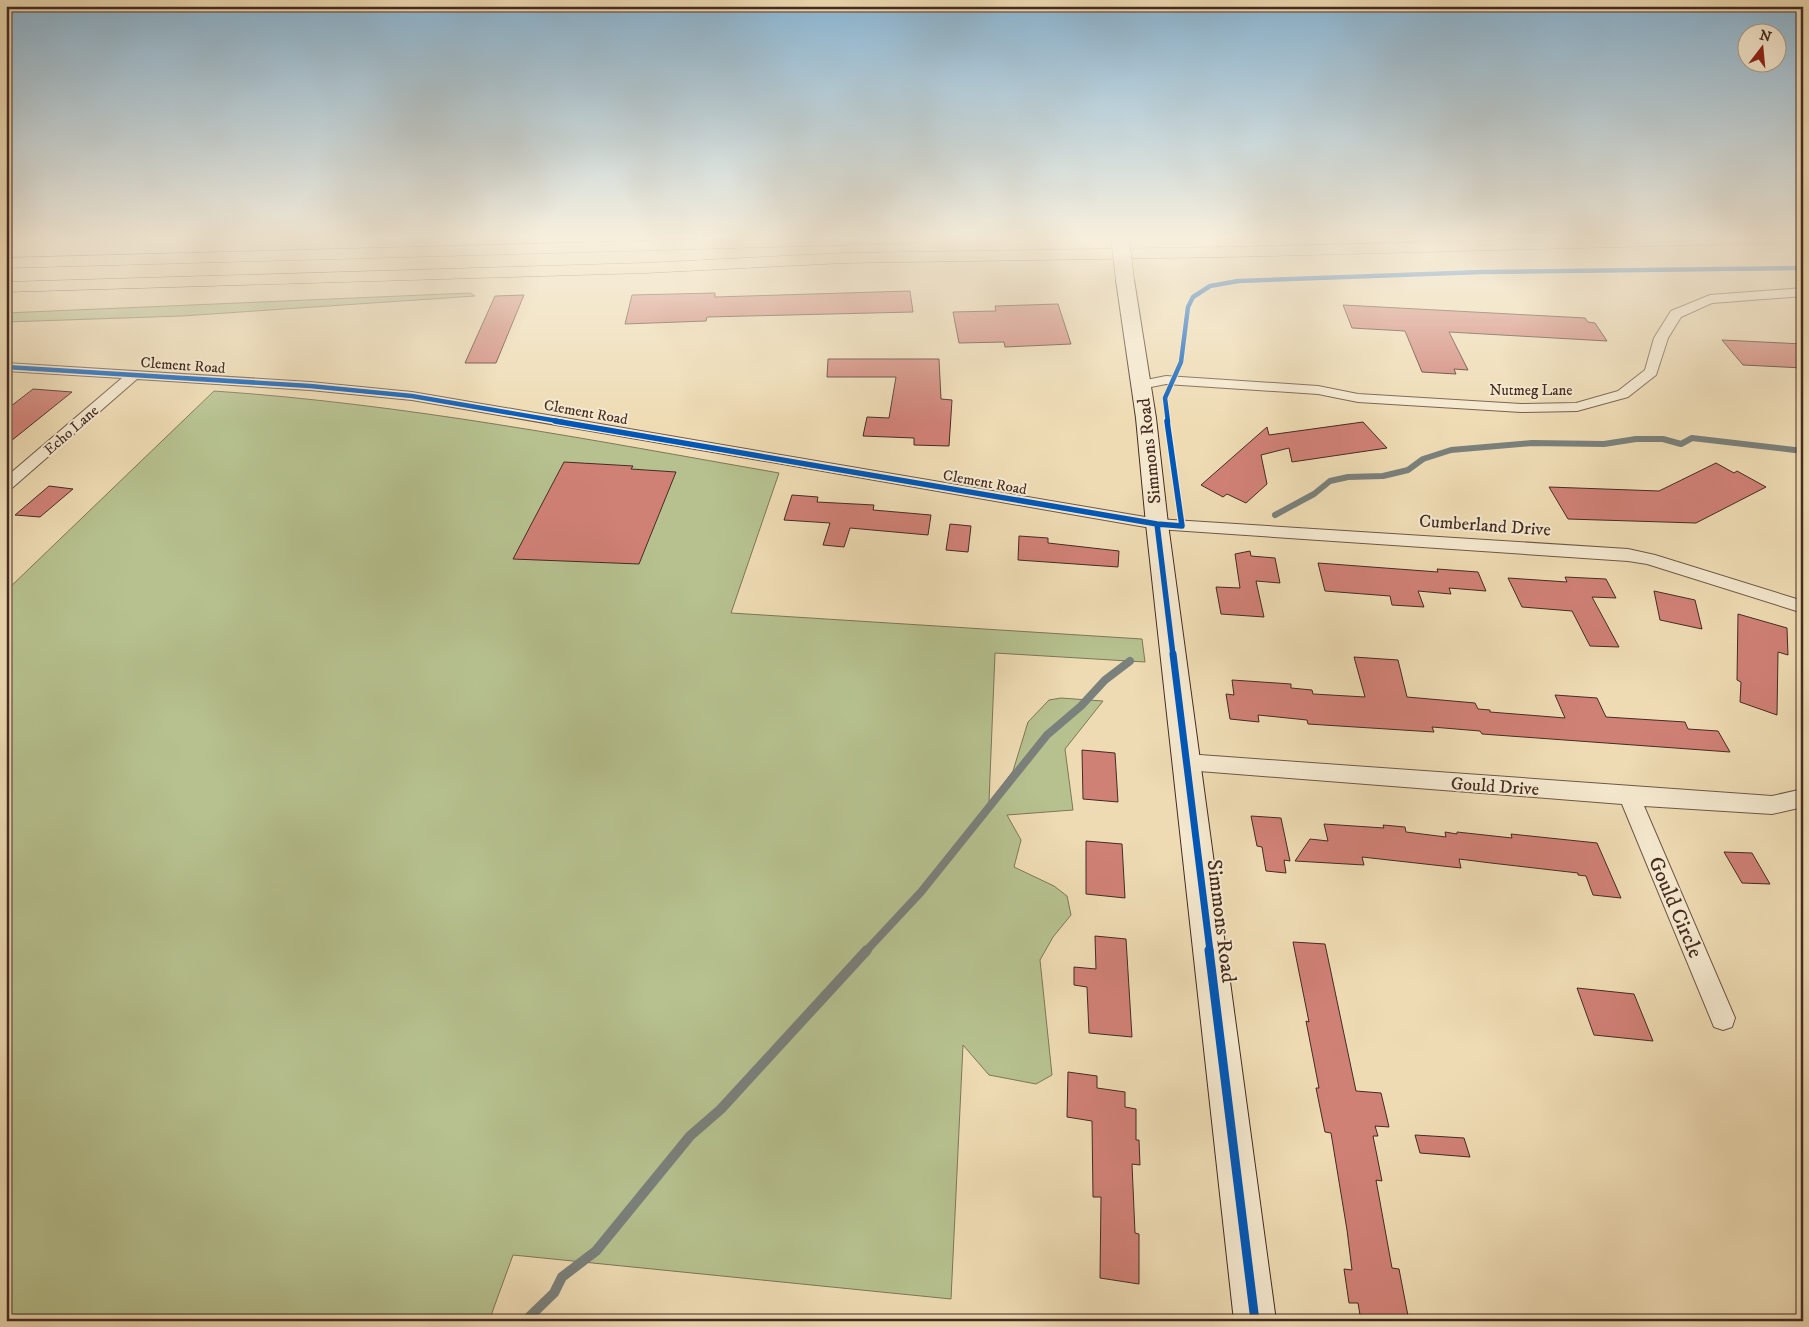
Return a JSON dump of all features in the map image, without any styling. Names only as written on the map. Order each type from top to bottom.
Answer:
[{"type":"highway","points":[[6,304],[113,300]]},
{"type":"main road","name":"Simmons Road","points":[[1128,300],[1141,385],[1255,1321]]},
{"type":"street","name":"Nutmeg Lane","points":[[1141,385],[1167,392],[1318,395],[1337,401],[1358,398],[1521,408],[1577,407],[1623,394],[1651,372],[1662,338],[1676,314],[1708,300]]},
{"type":"street","name":"Clement Road","points":[[6,367],[310,386],[412,396],[1157,524]]},
{"type":"street","name":"Echo Lane","points":[[6,485],[135,374]]},
{"type":"street","name":"Cumberland Drive","points":[[1157,524],[1628,555],[1668,565],[1803,607]]},
{"type":"street","name":"Gould Drive","points":[[1186,762],[1628,796],[1772,805],[1803,798]]},
{"type":"street","name":"Gould Circle","points":[[1628,796],[1723,1018]]},
{"type":"green space","points":[[309,300],[417,300],[182,316],[6,322],[6,313]]},
{"type":"green space","points":[[214,391],[356,405],[498,424],[779,473],[731,613],[1142,639],[1145,662],[995,653],[989,802],[1013,771],[1028,722],[1049,700],[1061,698],[1103,701],[1065,749],[1073,810],[1007,815],[1021,840],[1014,867],[1054,886],[1067,896],[1071,915],[1053,937],[1040,960],[1052,1075],[1036,1084],[989,1075],[963,1045],[951,1299],[513,1255],[489,1321],[6,1321],[6,591]]},
{"type":"building","points":[[493,300],[522,300],[496,363],[465,363]]},
{"type":"building","points":[[631,300],[911,300],[913,312],[707,317],[706,321],[625,324]]},
{"type":"building","points":[[1058,304],[1071,344],[1005,347],[1004,342],[959,343],[953,312],[996,311],[995,306]]},
{"type":"building","points":[[1343,305],[1585,318],[1588,322],[1595,323],[1607,341],[1449,332],[1468,370],[1454,369],[1456,374],[1422,372],[1405,331],[1352,328]]},
{"type":"building","points":[[1722,340],[1803,344],[1803,368],[1743,365]]},
{"type":"building","points":[[828,359],[939,359],[941,399],[952,400],[949,446],[914,445],[914,438],[863,436],[867,417],[889,418],[896,377],[827,377]]},
{"type":"building","points":[[33,389],[72,392],[6,445],[6,410]]},
{"type":"building","points":[[1363,422],[1387,448],[1292,462],[1289,448],[1261,455],[1267,484],[1246,503],[1227,494],[1223,497],[1201,485],[1267,427],[1269,435]]},
{"type":"building","points":[[564,462],[633,466],[631,469],[676,472],[639,564],[513,559]]},
{"type":"building","points":[[1716,463],[1734,473],[1737,471],[1766,487],[1696,523],[1568,519],[1549,487],[1659,491]]},
{"type":"building","points":[[49,486],[73,489],[40,517],[15,515]]},
{"type":"building","points":[[792,495],[818,497],[817,502],[874,505],[873,510],[931,515],[928,535],[850,528],[844,547],[823,545],[830,523],[784,520]]},
{"type":"building","points":[[950,524],[971,526],[968,552],[946,550]]},
{"type":"building","points":[[1019,536],[1048,538],[1048,543],[1119,551],[1118,567],[1018,560]]},
{"type":"building","points":[[1250,551],[1251,556],[1275,558],[1280,583],[1256,581],[1264,617],[1221,614],[1216,587],[1240,588],[1235,554]]},
{"type":"building","points":[[1318,563],[1438,572],[1437,569],[1478,572],[1486,591],[1449,588],[1451,594],[1418,591],[1424,607],[1392,605],[1390,596],[1325,591]]},
{"type":"building","points":[[1565,577],[1606,579],[1616,598],[1592,597],[1619,647],[1590,646],[1572,611],[1522,607],[1508,578],[1567,582]]},
{"type":"building","points":[[1654,591],[1695,600],[1702,629],[1660,620]]},
{"type":"building","points":[[1738,614],[1787,628],[1788,655],[1778,652],[1777,715],[1740,702],[1741,682],[1737,680]]},
{"type":"building","points":[[1354,657],[1398,660],[1407,697],[1475,703],[1478,709],[1490,710],[1490,712],[1565,718],[1555,695],[1597,698],[1606,717],[1685,722],[1688,729],[1718,731],[1730,752],[1482,734],[1480,731],[1432,727],[1434,732],[1308,724],[1307,720],[1258,715],[1259,722],[1230,719],[1226,694],[1234,695],[1232,680],[1291,684],[1291,688],[1312,690],[1313,694],[1365,697]]},
{"type":"building","points":[[1082,750],[1115,753],[1118,802],[1083,799]]},
{"type":"building","points":[[1251,816],[1281,818],[1290,861],[1284,860],[1286,873],[1266,871],[1262,847],[1257,846]]},
{"type":"building","points":[[1324,824],[1384,828],[1383,825],[1405,827],[1406,832],[1446,837],[1445,832],[1512,838],[1511,834],[1597,843],[1621,898],[1593,895],[1586,876],[1578,875],[1578,873],[1459,859],[1461,868],[1362,857],[1364,865],[1295,861],[1310,839],[1328,841]]},
{"type":"building","points":[[1086,841],[1122,844],[1125,898],[1086,894]]},
{"type":"building","points":[[1724,852],[1752,853],[1770,884],[1742,883]]},
{"type":"building","points":[[1095,936],[1126,939],[1132,1037],[1089,1033],[1087,987],[1074,985],[1074,967],[1096,969]]},
{"type":"building","points":[[1293,942],[1325,944],[1356,1091],[1381,1093],[1389,1127],[1375,1126],[1378,1136],[1373,1136],[1382,1181],[1376,1180],[1392,1268],[1399,1269],[1409,1321],[1361,1321],[1358,1303],[1349,1303],[1344,1269],[1352,1270],[1347,1230],[1331,1133],[1325,1132],[1316,1088],[1319,1088],[1306,1021],[1309,1022]]},
{"type":"building","points":[[1577,988],[1634,994],[1653,1041],[1594,1035]]},
{"type":"building","points":[[1068,1072],[1097,1076],[1097,1088],[1125,1092],[1125,1107],[1136,1109],[1136,1140],[1139,1140],[1140,1165],[1132,1164],[1135,1233],[1139,1234],[1139,1284],[1100,1278],[1101,1197],[1093,1197],[1092,1121],[1067,1117]]},
{"type":"building","points":[[1415,1135],[1464,1138],[1470,1157],[1420,1153]]},
{"type":"waterway","points":[[1275,515],[1314,494],[1330,481],[1348,477],[1383,476],[1408,470],[1423,459],[1451,450],[1532,443],[1604,444],[1636,439],[1663,439],[1681,444],[1692,438],[1803,451]]},
{"type":"waterway","points":[[866,951],[921,892],[1047,735],[1081,706],[1105,680],[1130,661]]},
{"type":"waterway","points":[[525,1321],[554,1293],[562,1277],[596,1251],[690,1136],[721,1109],[867,950]]},
{"type":"cycle path","points":[[6,367],[310,386],[412,396],[1157,524],[1182,526],[1182,514],[1171,454],[1165,398],[1181,362],[1188,307],[1192,300]]},
{"type":"cycle path","points":[[1157,524],[1255,1321]]}]
